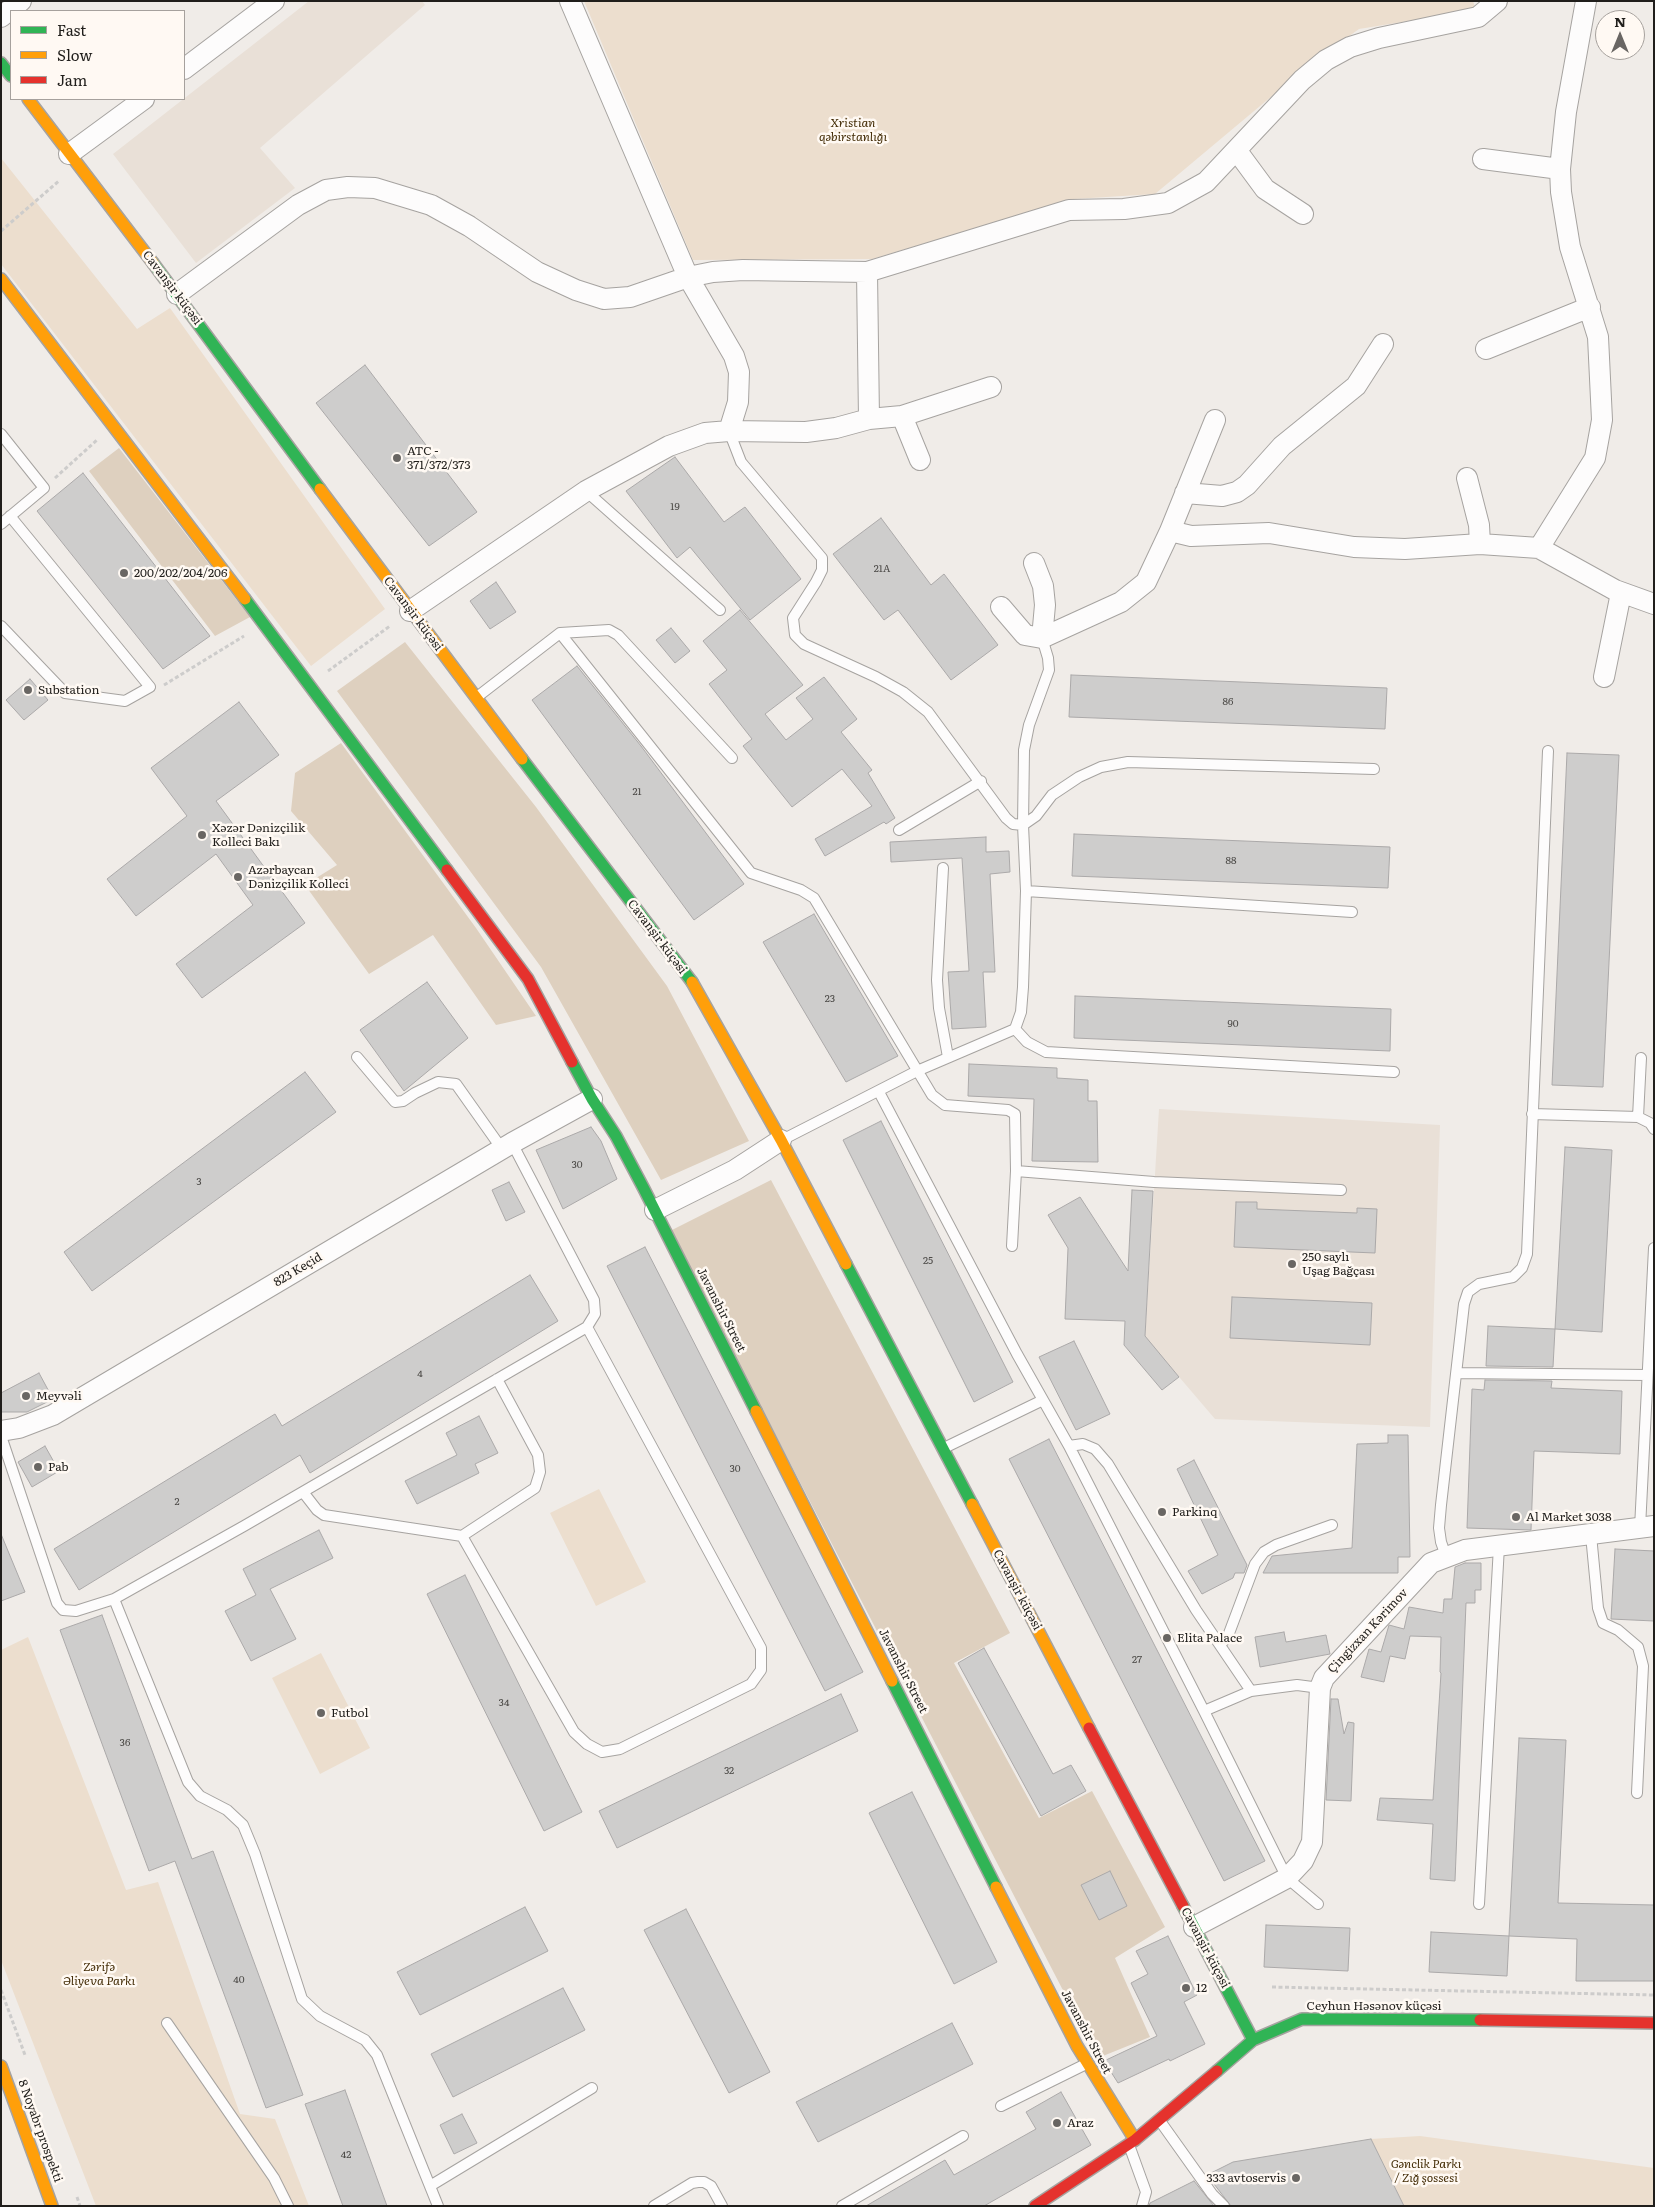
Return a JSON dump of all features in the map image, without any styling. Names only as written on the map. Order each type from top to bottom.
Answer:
[{"type":"main road","points":[[1,63],[10,75]]},
{"type":"main road","name":"Cavanşir küçəsi","points":[[29,100],[177,294],[410,611],[696,988],[781,1140],[1253,2040]]},
{"type":"main road","points":[[1,279],[310,685],[528,979],[592,1100],[616,1136],[655,1210]]},
{"type":"main road","name":"Javanshir Street","points":[[655,1210],[1086,2064],[1132,2142]]},
{"type":"main road","name":"Ceyhun Həsənov küçəsi","points":[[1035,2206],[1132,2142],[1253,2040],[1275,2028],[1302,2019],[1654,2023]]},
{"type":"main road","name":"8 Noyabr prospekti","points":[[1,2066],[52,2206]]},
{"type":"street","points":[[1,17],[21,1]]},
{"type":"street","points":[[185,68],[274,1]]},
{"type":"street","points":[[570,1],[688,277],[734,356],[739,372],[738,402],[729,431]]},
{"type":"street","points":[[177,294],[298,206],[326,190],[348,187],[375,188],[431,205],[469,226],[537,272],[576,290],[604,299],[630,297],[688,277],[714,272],[743,270],[867,272],[1069,210],[1124,209],[1168,203],[1206,182],[1302,80],[1326,60],[1350,47],[1379,38],[1478,17],[1497,1]]},
{"type":"street","points":[[1539,548],[1595,458],[1602,420],[1598,337],[1570,248],[1561,192],[1560,169],[1566,112],[1586,1]]},
{"type":"street","points":[[69,154],[143,100]]},
{"type":"street","points":[[1237,151],[1265,189],[1303,214]]},
{"type":"street","points":[[1483,159],[1560,169]]},
{"type":"street","points":[[867,272],[869,419]]},
{"type":"street","points":[[1486,349],[1590,307]]},
{"type":"street","points":[[1185,493],[1222,496],[1237,492],[1247,485],[1282,446],[1356,386],[1382,344]]},
{"type":"street","points":[[410,611],[586,491],[669,446],[704,433],[729,431],[806,432],[836,428],[869,419],[902,416],[991,387]]},
{"type":"street","points":[[902,416],[920,460]]},
{"type":"street","points":[[1001,607],[1025,635],[1042,638],[1121,602],[1146,582],[1170,531],[1215,420]]},
{"type":"street","points":[[1467,478],[1479,525],[1480,544]]},
{"type":"street","points":[[1170,531],[1191,536],[1268,533],[1362,547],[1413,548],[1480,544],[1539,548],[1621,593],[1654,604]]},
{"type":"street","points":[[1034,563],[1042,586],[1045,605],[1042,638]]},
{"type":"street","points":[[1604,677],[1621,593]]},
{"type":"street","name":"823 Keçid","points":[[1,1431],[19,1428],[53,1415],[507,1146],[592,1100]]},
{"type":"street","points":[[655,1210],[735,1170],[781,1140]]},
{"type":"street","name":"Çingizxan Kərimov","points":[[1320,1688],[1324,1678],[1431,1562],[1465,1550],[1647,1527]]},
{"type":"street","points":[[1194,1927],[1287,1878],[1303,1860],[1312,1842],[1320,1688]]},
{"type":"lane","points":[[729,431],[741,462],[822,558],[822,570],[793,618],[795,635],[804,644],[876,677],[903,692],[928,712],[981,781],[1006,818],[1013,824],[1023,825],[1036,816],[1052,795],[1079,777],[1102,767],[1128,762],[1374,769]]},
{"type":"lane","points":[[1,434],[44,488],[1,524]]},
{"type":"lane","points":[[586,491],[720,610]]},
{"type":"lane","points":[[1,626],[64,693],[125,701],[150,687],[10,516]]},
{"type":"lane","points":[[477,698],[560,634],[609,630],[618,635],[732,758]]},
{"type":"lane","points":[[560,634],[751,873],[802,890],[814,898],[932,1095],[945,1105],[1008,1110],[1015,1114],[1016,1171],[1012,1246]]},
{"type":"lane","points":[[781,1140],[879,1092],[917,1071],[1015,1029],[1021,1012],[1026,891],[1023,825],[1024,750],[1029,725],[1049,670],[1048,658],[1042,638]]},
{"type":"lane","points":[[1446,1556],[1441,1542],[1441,1505],[1464,1304],[1468,1292],[1480,1284],[1513,1277],[1522,1268],[1527,1254],[1548,751]]},
{"type":"lane","points":[[899,830],[981,781]]},
{"type":"lane","points":[[942,868],[937,980],[939,1008],[948,1058]]},
{"type":"lane","points":[[1026,891],[1352,912]]},
{"type":"lane","points":[[1015,1029],[1027,1042],[1046,1052],[1394,1072]]},
{"type":"lane","points":[[1,1436],[57,1604],[64,1610],[76,1611],[114,1599],[587,1327],[595,1314],[594,1300],[507,1146],[456,1084],[438,1082],[415,1092],[403,1101],[395,1102],[357,1058]]},
{"type":"lane","points":[[1638,1117],[1641,1058]]},
{"type":"lane","points":[[879,1092],[1068,1446],[1287,1878],[1318,1904]]},
{"type":"lane","points":[[1532,1114],[1638,1117],[1650,1123],[1654,1129]]},
{"type":"lane","points":[[1016,1171],[1154,1182],[1342,1190]]},
{"type":"lane","points":[[1647,1527],[1647,1375],[1654,1248]]},
{"type":"lane","points":[[462,1536],[574,1732],[587,1744],[602,1752],[620,1749],[751,1684],[761,1670],[761,1648],[587,1327]]},
{"type":"lane","points":[[1457,1373],[1647,1375]]},
{"type":"lane","points":[[303,1492],[316,1510],[324,1515],[462,1536],[535,1488],[540,1472],[538,1455],[497,1379]]},
{"type":"lane","points":[[943,1449],[1043,1400]]},
{"type":"lane","points":[[1068,1446],[1083,1444],[1095,1449],[1108,1464],[1196,1610],[1251,1691]]},
{"type":"lane","points":[[1220,1645],[1228,1636],[1255,1564],[1264,1552],[1276,1545],[1332,1525]]},
{"type":"lane","points":[[1591,1535],[1598,1608],[1603,1623],[1618,1630],[1638,1646],[1643,1666],[1637,1793]]},
{"type":"lane","points":[[1479,1904],[1499,1546]]},
{"type":"lane","points":[[114,1599],[188,1782],[200,1796],[227,1810],[242,1826],[255,1854],[302,1999],[320,2016],[365,2040],[377,2055],[438,2206]]},
{"type":"lane","points":[[1204,1711],[1251,1691],[1297,1684],[1320,1688]]},
{"type":"lane","points":[[167,2023],[274,2178],[288,2206]]},
{"type":"lane","points":[[1001,2106],[1086,2064]]},
{"type":"lane","points":[[430,2186],[592,2088]]},
{"type":"lane","points":[[1159,2120],[1212,2194],[1224,2206]]},
{"type":"lane","points":[[842,2206],[963,2136]]},
{"type":"lane","points":[[1132,2142],[1146,2192],[1142,2206]]},
{"type":"lane","points":[[654,2206],[692,2183],[698,2182],[704,2182],[711,2186],[722,2206]]},
{"type":"path","points":[[1,231],[66,175]]},
{"type":"path","points":[[44,488],[114,425]]},
{"type":"path","points":[[310,685],[410,611]]},
{"type":"path","points":[[150,687],[158,689],[264,624]]},
{"type":"path","points":[[1272,1987],[1654,1995]]},
{"type":"shaded area","points":[[309,1],[422,1],[425,5],[260,148],[295,188],[196,263],[113,154],[182,100],[185,100],[185,98]]},
{"type":"shaded area","points":[[119,448],[250,617],[215,636],[89,471]]},
{"type":"shaded area","points":[[405,642],[536,807],[667,986],[749,1141],[661,1180],[541,967],[337,691]]},
{"type":"shaded area","points":[[341,743],[476,928],[536,1016],[496,1025],[433,935],[369,974],[305,885],[337,865],[291,811],[295,773]]},
{"type":"shaded area","name":"250 saylı Uşag Bağçası","points":[[1159,1109],[1440,1125],[1430,1427],[1215,1419],[1145,1337]]},
{"type":"shaded area","points":[[771,1180],[1010,1633],[954,1663],[1039,1818],[1092,1791],[1165,1927],[1115,1958],[1150,2037],[1098,2058],[670,1231]]},
{"type":"green space","name":"Xristian qəbirstanlığı","points":[[584,1],[1473,1],[1476,10],[1359,29],[1309,65],[1155,194],[1074,199],[872,259],[693,260]]},
{"type":"green space","points":[[1,158],[137,329],[170,308],[385,609],[311,666],[1,264]]},
{"type":"green space","points":[[599,1489],[646,1582],[596,1606],[550,1513]]},
{"type":"green space","name":"Zərifə Əliyeva Parkı","points":[[28,1637],[126,1890],[158,1882],[240,2114],[275,2119],[309,2206],[96,2206],[1,1960],[1,1650]]},
{"type":"green space","name":"Futbol","points":[[321,1653],[370,1748],[320,1774],[272,1678]]},
{"type":"green space","name":"Gənclik Parkı / Zığ şossesi","points":[[1420,2136],[1654,2168],[1654,2206],[1404,2206],[1371,2139]]},
{"type":"building","name":"ATC - 371/372/373","points":[[365,365],[477,512],[429,546],[316,403]]},
{"type":"building","points":[[675,457],[724,522],[745,507],[801,579],[750,620],[690,547],[677,558],[626,491]]},
{"type":"building","name":"200/202/204/206","points":[[83,473],[210,636],[163,669],[37,511]]},
{"type":"building","points":[[881,518],[931,585],[944,574],[998,645],[951,680],[898,610],[884,620],[833,554]]},
{"type":"building","points":[[496,582],[516,612],[490,629],[470,601]]},
{"type":"building","points":[[740,610],[803,685],[765,714],[786,740],[813,719],[796,698],[824,677],[857,719],[841,732],[872,770],[868,773],[895,818],[886,824],[884,822],[825,856],[815,839],[872,806],[842,769],[792,807],[743,746],[752,739],[709,684],[727,670],[703,641]]},
{"type":"building","points":[[671,628],[690,651],[675,663],[656,640]]},
{"type":"building","points":[[577,666],[641,746],[744,884],[694,920],[532,700]]},
{"type":"building","points":[[1071,675],[1387,688],[1385,729],[1069,717]]},
{"type":"building","name":"Substation","points":[[30,679],[48,700],[24,720],[6,700]]},
{"type":"building","name":"Xəzər Dənizçilik Kolleci Bakı","points":[[239,702],[279,755],[216,801],[305,923],[202,998],[176,964],[253,905],[216,854],[136,916],[107,879],[187,816],[151,768]]},
{"type":"building","points":[[1567,753],[1619,755],[1603,1087],[1552,1085]]},
{"type":"building","points":[[1074,834],[1390,847],[1388,888],[1072,876]]},
{"type":"building","points":[[986,837],[986,852],[1009,851],[1010,872],[990,874],[995,972],[983,972],[986,1027],[952,1029],[948,972],[969,971],[962,858],[891,862],[890,842]]},
{"type":"building","points":[[814,914],[898,1056],[846,1082],[763,942]]},
{"type":"building","points":[[427,982],[468,1038],[404,1091],[360,1030]]},
{"type":"building","points":[[1075,996],[1391,1009],[1390,1051],[1074,1038]]},
{"type":"building","points":[[969,1064],[1057,1068],[1057,1078],[1088,1080],[1088,1101],[1097,1101],[1098,1162],[1032,1161],[1034,1099],[968,1096]]},
{"type":"building","points":[[305,1072],[336,1112],[92,1291],[64,1252]]},
{"type":"building","points":[[881,1121],[1013,1382],[974,1402],[843,1140]]},
{"type":"building","points":[[591,1127],[601,1141],[617,1179],[563,1209],[536,1150]]},
{"type":"building","points":[[1565,1147],[1612,1150],[1602,1332],[1555,1329]]},
{"type":"building","points":[[509,1182],[525,1212],[506,1221],[492,1190]]},
{"type":"building","points":[[1132,1190],[1153,1191],[1145,1336],[1179,1377],[1162,1390],[1124,1345],[1125,1321],[1065,1319],[1068,1248],[1048,1215],[1080,1197],[1128,1271]]},
{"type":"building","points":[[1236,1202],[1257,1202],[1257,1209],[1357,1213],[1357,1208],[1377,1209],[1375,1253],[1234,1247]]},
{"type":"building","points":[[645,1247],[863,1672],[825,1691],[607,1266]]},
{"type":"building","points":[[530,1275],[558,1321],[310,1473],[300,1455],[79,1590],[54,1549],[275,1414],[282,1426]]},
{"type":"building","points":[[1232,1297],[1372,1303],[1370,1345],[1230,1338]]},
{"type":"building","points":[[1488,1326],[1555,1329],[1553,1367],[1486,1366]]},
{"type":"building","points":[[1074,1341],[1110,1414],[1076,1430],[1039,1357]]},
{"type":"building","name":"Meyvəli","points":[[39,1373],[53,1399],[27,1412],[1,1412],[1,1393]]},
{"type":"building","points":[[1485,1380],[1552,1381],[1551,1388],[1622,1391],[1620,1454],[1534,1451],[1531,1530],[1467,1528],[1472,1389],[1484,1390]]},
{"type":"building","points":[[479,1416],[498,1453],[475,1464],[479,1473],[417,1504],[405,1481],[457,1455],[446,1433]]},
{"type":"building","points":[[1388,1435],[1408,1435],[1410,1557],[1398,1557],[1398,1573],[1263,1573],[1272,1556],[1352,1548],[1357,1444],[1388,1443]]},
{"type":"building","points":[[1049,1439],[1265,1861],[1224,1881],[1009,1459]]},
{"type":"building","name":"Pab","points":[[45,1446],[59,1471],[32,1487],[18,1462]]},
{"type":"building","points":[[1194,1460],[1247,1565],[1244,1573],[1235,1573],[1233,1578],[1202,1594],[1188,1571],[1218,1555],[1177,1469]]},
{"type":"building","points":[[319,1530],[333,1558],[270,1589],[296,1639],[251,1661],[225,1611],[256,1595],[243,1569]]},
{"type":"building","points":[[1,1534],[25,1592],[1,1601]]},
{"type":"building","points":[[1615,1549],[1654,1551],[1654,1621],[1611,1619]]},
{"type":"building","points":[[1465,1563],[1481,1563],[1481,1590],[1475,1590],[1475,1603],[1466,1603],[1455,1881],[1430,1879],[1433,1824],[1377,1820],[1380,1798],[1433,1800],[1441,1673],[1441,1637],[1410,1636],[1405,1659],[1390,1656],[1384,1682],[1361,1677],[1369,1649],[1381,1652],[1389,1625],[1404,1629],[1409,1607],[1443,1613],[1444,1599],[1452,1599],[1455,1567]]},
{"type":"building","points":[[465,1575],[582,1812],[544,1831],[427,1594]]},
{"type":"building","points":[[102,1615],[192,1859],[213,1851],[303,2095],[266,2108],[175,1861],[149,1871],[60,1630]]},
{"type":"building","points":[[1284,1632],[1286,1642],[1326,1635],[1330,1654],[1260,1667],[1255,1637]]},
{"type":"building","points":[[984,1648],[1053,1774],[1071,1765],[1086,1791],[1041,1816],[958,1663]]},
{"type":"building","points":[[841,1694],[858,1731],[617,1848],[599,1811]]},
{"type":"building","points":[[1331,1699],[1338,1699],[1344,1734],[1348,1722],[1354,1723],[1351,1801],[1326,1800]]},
{"type":"building","points":[[1519,1738],[1566,1740],[1558,1903],[1654,1905],[1654,1981],[1576,1981],[1577,1939],[1509,1936]]},
{"type":"building","points":[[912,1792],[997,1962],[954,1984],[869,1813]]},
{"type":"building","points":[[1110,1871],[1127,1906],[1099,1920],[1081,1885]]},
{"type":"building","points":[[525,1907],[548,1951],[420,2015],[397,1972]]},
{"type":"building","points":[[686,1909],[770,2072],[729,2093],[644,1930]]},
{"type":"building","points":[[1266,1925],[1350,1928],[1348,1971],[1264,1967]]},
{"type":"building","points":[[1431,1932],[1509,1936],[1507,1976],[1429,1972]]},
{"type":"building","points":[[1168,1936],[1197,1995],[1184,2002],[1205,2044],[1118,2083],[1104,2061],[1157,2036],[1131,1983],[1148,1974],[1136,1951]]},
{"type":"building","points":[[563,1988],[585,2030],[453,2097],[431,2054]]},
{"type":"building","points":[[952,2023],[973,2064],[818,2142],[796,2102]]},
{"type":"building","points":[[345,2090],[387,2206],[343,2206],[305,2104]]},
{"type":"building","points":[[1061,2092],[1091,2145],[984,2206],[866,2206],[945,2160],[954,2175],[1036,2129],[1026,2112]]},
{"type":"building","points":[[462,2114],[477,2143],[454,2154],[440,2125]]},
{"type":"building","name":"333 avtoservis","points":[[1371,2139],[1404,2206],[1231,2206],[1207,2175],[1233,2162]]},
{"type":"building","points":[[1194,2181],[1214,2206],[1149,2206],[1150,2203]]},
{"type":"traffic: fast","points":[[1,63],[10,75]]},
{"type":"traffic: fast","points":[[153,263],[320,489]]},
{"type":"traffic: fast","points":[[245,599],[447,870]]},
{"type":"traffic: fast","points":[[522,759],[692,982]]},
{"type":"traffic: fast","points":[[572,1062],[592,1099],[616,1136],[644,1189],[756,1411]]},
{"type":"traffic: fast","points":[[846,1264],[972,1504]]},
{"type":"traffic: fast","points":[[892,1681],[996,1887]]},
{"type":"traffic: fast","points":[[1183,1906],[1253,2040]]},
{"type":"traffic: fast","points":[[1217,2071],[1253,2040],[1302,2019],[1480,2020]]},
{"type":"traffic: slow","points":[[29,100],[153,263]]},
{"type":"traffic: slow","points":[[1,279],[245,599]]},
{"type":"traffic: slow","points":[[320,489],[522,759]]},
{"type":"traffic: slow","points":[[692,982],[781,1140],[846,1264]]},
{"type":"traffic: slow","points":[[756,1411],[892,1681]]},
{"type":"traffic: slow","points":[[972,1504],[1089,1728]]},
{"type":"traffic: slow","points":[[996,1887],[1077,2046],[1135,2140]]},
{"type":"traffic: slow","points":[[1,2066],[52,2206]]},
{"type":"traffic: jam","points":[[447,870],[528,979],[572,1062]]},
{"type":"traffic: jam","points":[[1089,1728],[1183,1906]]},
{"type":"traffic: jam","points":[[1480,2020],[1654,2023]]},
{"type":"traffic: jam","points":[[1035,2206],[1135,2140],[1217,2071]]},
{"type":"place","name":"ATC - 371/372/373","points":[[397,458]]},
{"type":"place","name":"200/202/204/206","points":[[124,573]]},
{"type":"place","name":"Substation","points":[[28,690]]},
{"type":"place","name":"Xəzər Dənizçilik Kolleci Bakı","points":[[202,835]]},
{"type":"place","name":"Azərbaycan Dənizçilik Kolleci","points":[[238,877]]},
{"type":"place","name":"250 saylı Uşag Bağçası","points":[[1292,1264]]},
{"type":"place","name":"Meyvəli","points":[[26,1396]]},
{"type":"place","name":"Pab","points":[[38,1467]]},
{"type":"place","name":"Parkinq","points":[[1162,1512]]},
{"type":"place","name":"Al Market 3038","points":[[1516,1517]]},
{"type":"place","name":"Elita Palace","points":[[1167,1638]]},
{"type":"place","name":"Futbol","points":[[321,1713]]},
{"type":"place","name":"12","points":[[1186,1988]]},
{"type":"place","name":"Araz","points":[[1057,2123]]},
{"type":"place","name":"333 avtoservis","points":[[1296,2178]]}]
